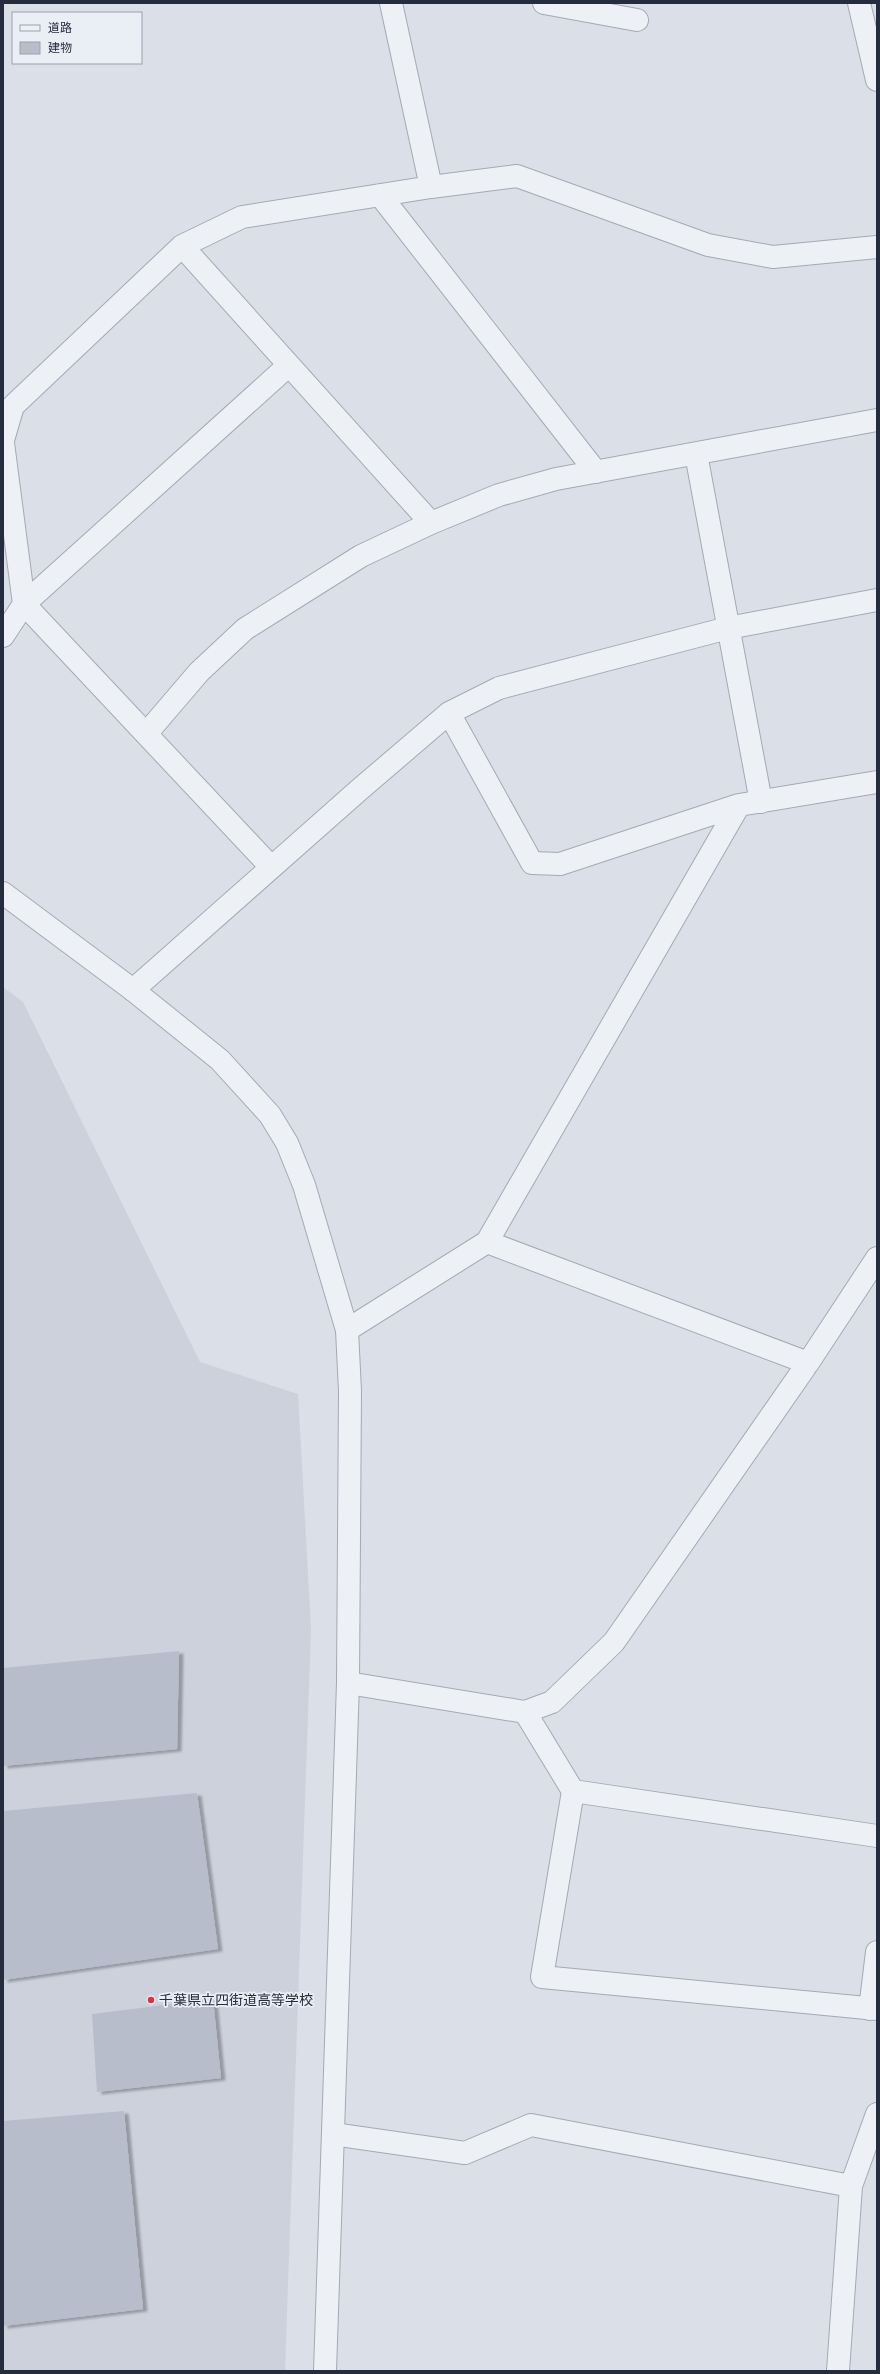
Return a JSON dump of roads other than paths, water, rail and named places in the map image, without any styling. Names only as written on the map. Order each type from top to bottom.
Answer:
[{"type":"street","points":[[391,3],[431,187]]},
{"type":"street","points":[[544,3],[637,20]]},
{"type":"street","points":[[859,3],[877,80]]},
{"type":"street","points":[[3,440],[13,406],[182,246],[242,217],[431,187],[517,176],[708,245],[773,256],[877,247]]},
{"type":"street","points":[[380,195],[596,472]]},
{"type":"street","points":[[182,246],[431,522]]},
{"type":"street","points":[[3,636],[24,604],[290,366]]},
{"type":"street","points":[[146,734],[199,672],[246,629],[361,556],[431,522],[499,495],[556,479],[877,420]]},
{"type":"street","points":[[3,443],[24,604],[271,867]]},
{"type":"street","points":[[696,454],[761,802]]},
{"type":"street","points":[[133,990],[271,867],[449,713],[499,688],[728,628],[877,600]]},
{"type":"street","points":[[449,713],[532,862],[560,864],[739,805],[877,782]]},
{"type":"street","points":[[347,1330],[487,1242],[739,805]]},
{"type":"street","points":[[3,893],[133,990],[220,1060],[270,1115],[287,1143],[304,1185],[347,1330],[350,1390],[348,1683],[325,2371]]},
{"type":"street","points":[[487,1242],[808,1363]]},
{"type":"street","points":[[348,1683],[525,1712],[552,1702],[614,1642],[808,1363],[877,1258]]},
{"type":"street","points":[[525,1712],[573,1791],[542,1977],[874,2009],[877,1952]]},
{"type":"street","points":[[573,1791],[877,1836]]},
{"type":"street","points":[[838,2371],[851,2186],[877,2114]]},
{"type":"street","points":[[333,2134],[465,2153],[531,2125],[851,2186]]},
{"type":"place","name":"千葉県立四街道高等学校","points":[[151,2000]]}]
